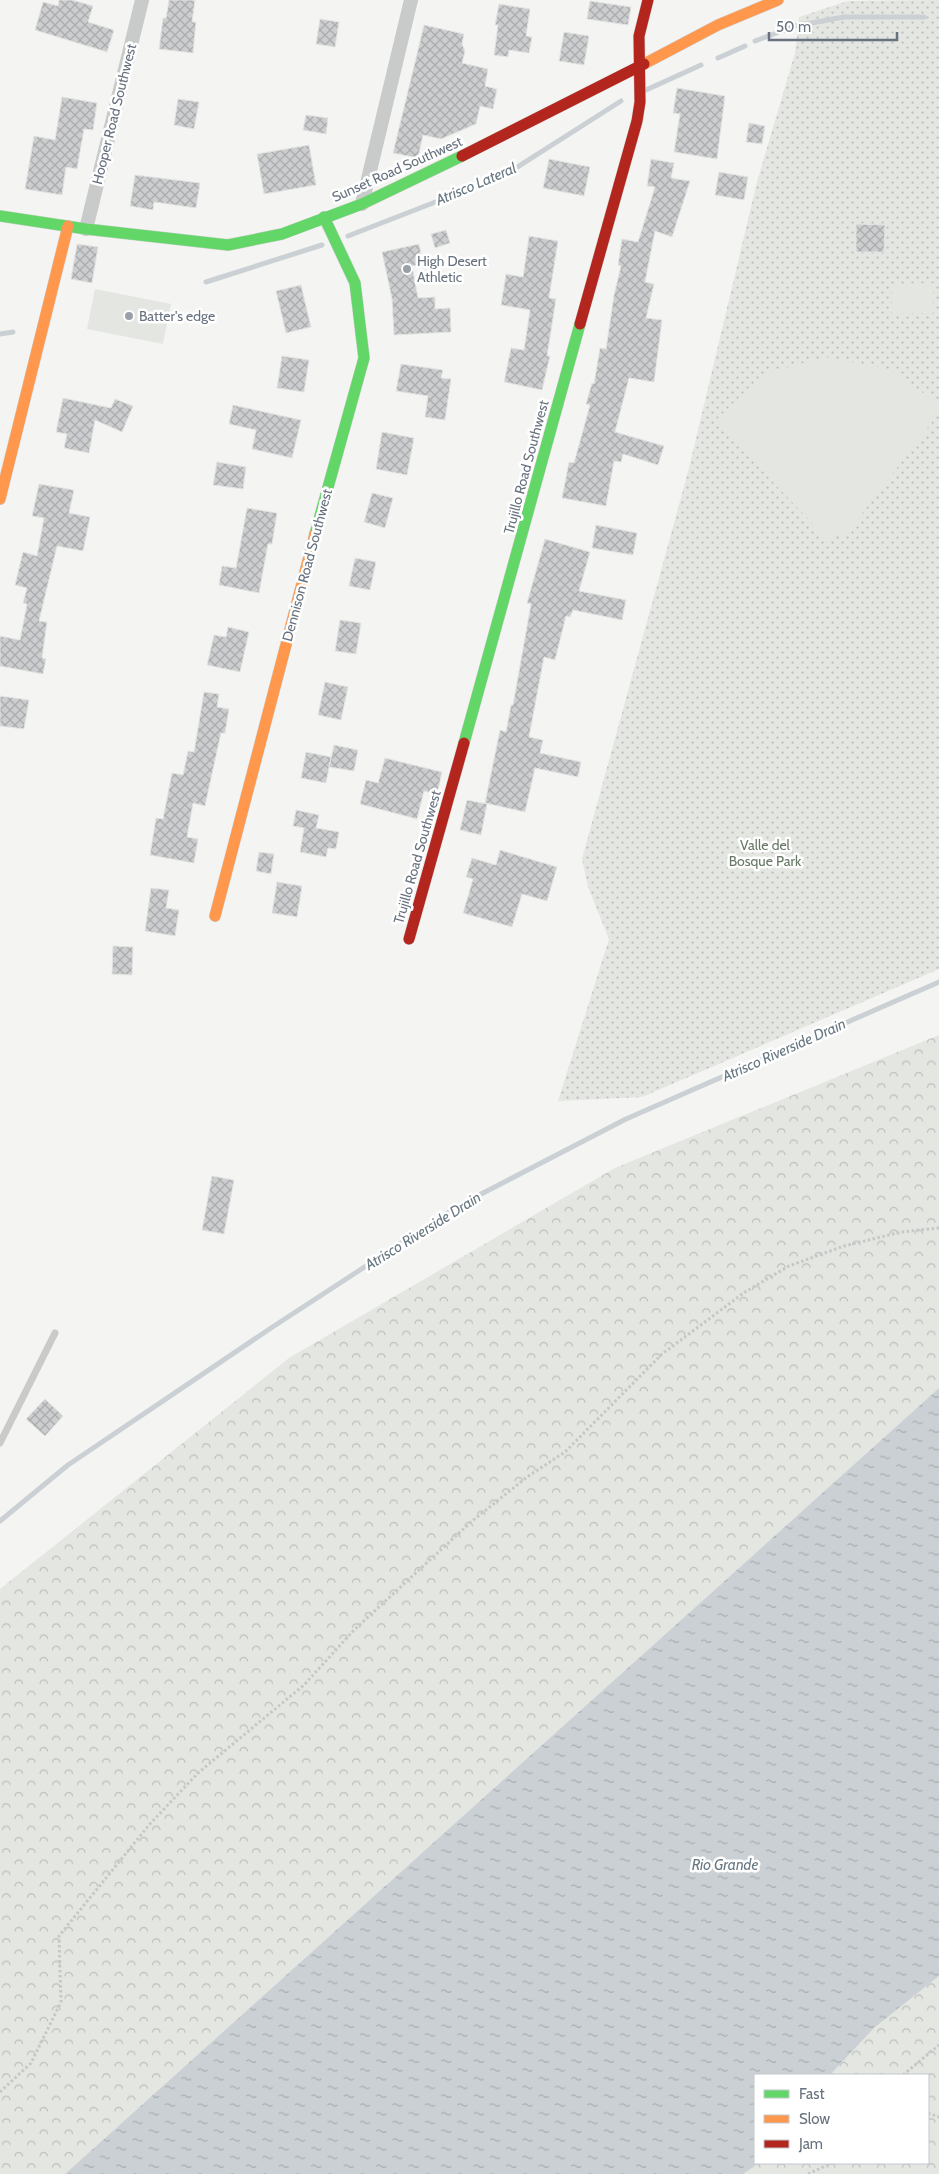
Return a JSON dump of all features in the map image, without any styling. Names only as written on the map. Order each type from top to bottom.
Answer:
[{"type":"street","name":"Hooper Road Southwest","points":[[86,229],[142,0]]},
{"type":"street","points":[[362,204],[411,0]]},
{"type":"street","name":"Trujillo Road Southwest","points":[[409,939],[637,121],[640,102],[638,36],[648,0]]},
{"type":"street","name":"Sunset Road Southwest","points":[[0,216],[86,229],[228,245],[282,234],[362,204],[529,124],[638,69],[718,25],[778,0]]},
{"type":"street","name":"Dennison Road Southwest","points":[[215,916],[309,554],[364,358],[355,283],[324,217]]},
{"type":"street","points":[[0,500],[68,226]]},
{"type":"lane","points":[[0,1444],[55,1333]]},
{"type":"path","points":[[0,2092],[31,2063],[61,2002],[58,1936],[149,1825],[198,1772],[304,1685],[354,1630],[471,1522],[527,1477],[565,1452],[662,1354],[702,1322],[745,1292],[789,1266],[844,1246],[901,1232],[939,1228]]},
{"type":"path","points":[[904,2074],[939,2045]]},
{"type":"path","points":[[808,2174],[830,2164]]},
{"type":"green space","name":"Valle del Bosque Park","points":[[939,0],[939,969],[642,1097],[558,1101],[609,939],[588,887],[582,859],[688,472],[757,182],[795,53],[799,17],[848,1]]},
{"type":"green space","points":[[933,283],[933,313],[892,314],[892,284]]},
{"type":"green space","name":"Batter's edge","points":[[95,289],[171,304],[163,344],[87,329]]},
{"type":"green space","points":[[825,357],[889,369],[939,404],[939,413],[848,532],[827,539],[715,421],[763,374]]},
{"type":"green space","points":[[939,1035],[939,1388],[65,2174],[0,2174],[0,1589],[289,1358],[615,1168]]},
{"type":"green space","points":[[939,1976],[939,2174],[743,2174],[758,2164],[929,2164],[929,2074],[831,2074],[874,2028]]},
{"type":"water","name":"Rio Grande","points":[[939,1388],[939,1976],[874,2028],[831,2074],[754,2074],[754,2164],[758,2164],[743,2174],[65,2174]]},
{"type":"building","points":[[59,0],[72,0],[93,6],[88,22],[114,30],[107,52],[35,30],[43,2],[58,6]]},
{"type":"building","points":[[169,0],[195,0],[192,22],[196,22],[193,53],[159,49],[163,18],[166,18]]},
{"type":"building","points":[[590,1],[631,7],[628,25],[587,19]]},
{"type":"building","points":[[499,4],[530,9],[526,36],[532,37],[529,53],[509,50],[508,57],[494,55],[498,25],[495,25]]},
{"type":"building","points":[[320,19],[339,22],[335,47],[316,44]]},
{"type":"building","points":[[424,25],[464,34],[462,44],[465,51],[462,63],[488,69],[485,86],[497,89],[493,109],[480,106],[476,124],[441,139],[423,135],[418,158],[393,153]]},
{"type":"building","points":[[564,32],[589,36],[584,65],[559,61]]},
{"type":"building","points":[[677,88],[725,96],[717,159],[674,152],[680,114],[673,113]]},
{"type":"building","points":[[62,97],[97,103],[93,130],[84,129],[77,169],[66,167],[62,195],[25,189],[34,136],[55,140]]},
{"type":"building","points":[[178,99],[199,102],[194,129],[174,125]]},
{"type":"building","points":[[306,115],[328,118],[326,134],[303,130]]},
{"type":"building","points":[[749,123],[765,126],[762,144],[746,142]]},
{"type":"building","points":[[309,145],[316,185],[264,194],[257,154]]},
{"type":"building","points":[[549,159],[590,167],[584,196],[543,188]]},
{"type":"building","points":[[651,159],[674,163],[671,178],[690,181],[672,237],[655,231],[645,282],[654,284],[646,318],[662,320],[654,382],[629,378],[615,432],[664,446],[658,465],[623,454],[621,462],[614,461],[606,506],[562,498],[569,462],[574,463],[590,405],[586,404],[592,383],[594,384],[600,348],[606,349],[614,295],[621,266],[618,265],[622,239],[638,242],[655,187],[647,186]]},
{"type":"building","points":[[719,172],[748,177],[744,200],[715,195]]},
{"type":"building","points":[[135,175],[200,183],[196,208],[154,202],[153,210],[130,206]]},
{"type":"building","points":[[856,224],[885,225],[884,252],[856,252]]},
{"type":"building","points":[[446,230],[450,243],[435,248],[431,234]]},
{"type":"building","points":[[529,236],[558,241],[549,298],[556,299],[547,356],[550,356],[542,390],[504,382],[511,348],[524,350],[530,310],[501,305],[506,274],[523,277]]},
{"type":"building","points":[[77,244],[98,247],[92,283],[71,279]]},
{"type":"building","points":[[419,244],[423,264],[412,266],[418,298],[435,297],[435,309],[450,308],[451,332],[394,335],[392,299],[382,252]]},
{"type":"building","points":[[301,285],[311,327],[286,333],[276,291]]},
{"type":"building","points":[[282,356],[309,360],[304,392],[277,388]]},
{"type":"building","points":[[401,364],[443,370],[441,378],[451,379],[445,420],[425,417],[428,396],[396,391]]},
{"type":"building","points":[[63,398],[111,408],[115,399],[133,406],[122,432],[95,420],[89,453],[64,448],[67,434],[56,432]]},
{"type":"building","points":[[233,405],[301,420],[292,458],[252,449],[256,430],[229,424]]},
{"type":"building","points":[[382,432],[414,438],[407,475],[376,469]]},
{"type":"building","points":[[217,462],[246,467],[243,489],[213,485]]},
{"type":"building","points":[[39,484],[74,490],[69,513],[90,517],[83,551],[57,546],[39,621],[47,622],[42,658],[46,659],[43,674],[0,666],[0,636],[20,640],[27,604],[23,603],[27,588],[15,585],[23,552],[37,556],[44,518],[32,516]]},
{"type":"building","points":[[372,493],[393,498],[385,528],[364,522]]},
{"type":"building","points":[[247,508],[277,513],[272,544],[268,544],[259,593],[219,585],[222,566],[236,568]]},
{"type":"building","points":[[596,525],[637,533],[633,555],[592,548]]},
{"type":"building","points":[[545,539],[590,552],[579,591],[626,600],[622,620],[573,610],[570,617],[566,616],[555,660],[544,657],[529,737],[543,740],[540,753],[581,762],[578,777],[535,768],[525,812],[485,803],[500,730],[506,732],[511,705],[513,705],[531,604],[527,603]]},
{"type":"building","points":[[355,558],[376,562],[370,590],[349,586]]},
{"type":"building","points":[[340,620],[361,623],[356,654],[335,651]]},
{"type":"building","points":[[228,627],[249,632],[240,672],[207,665],[214,635],[226,637]]},
{"type":"building","points":[[325,682],[348,687],[341,720],[318,715]]},
{"type":"building","points":[[204,692],[219,694],[217,707],[229,709],[225,733],[221,733],[205,806],[193,803],[187,837],[198,839],[194,863],[150,855],[156,818],[163,819],[172,773],[183,775],[188,751],[194,752]]},
{"type":"building","points":[[0,696],[29,700],[24,729],[0,726]]},
{"type":"building","points":[[334,745],[358,750],[354,771],[329,767]]},
{"type":"building","points":[[306,752],[331,757],[326,783],[301,778]]},
{"type":"building","points":[[385,758],[442,772],[437,794],[424,791],[417,819],[360,804],[366,780],[378,783]]},
{"type":"building","points":[[467,800],[487,804],[481,835],[460,830]]},
{"type":"building","points":[[296,810],[319,815],[316,828],[339,832],[336,849],[328,848],[326,857],[300,852],[304,828],[293,826]]},
{"type":"building","points":[[500,850],[557,867],[547,901],[522,894],[512,927],[463,913],[473,879],[466,877],[472,858],[496,865]]},
{"type":"building","points":[[259,852],[274,854],[271,874],[256,871]]},
{"type":"building","points":[[277,882],[302,886],[297,917],[272,913]]},
{"type":"building","points":[[151,888],[169,890],[166,908],[179,910],[175,936],[145,931]]},
{"type":"building","points":[[113,946],[133,947],[132,975],[112,974]]},
{"type":"building","points":[[212,1176],[234,1180],[224,1234],[202,1230]]},
{"type":"building","points":[[45,1399],[63,1416],[45,1436],[26,1419]]},
{"type":"waterway","name":"Atrisco Lateral","points":[[755,41],[795,26],[844,17],[924,17]]},
{"type":"waterway","name":"Atrisco Lateral","points":[[718,58],[745,46]]},
{"type":"waterway","name":"Atrisco Lateral","points":[[646,90],[701,65]]},
{"type":"waterway","name":"Atrisco Lateral","points":[[348,236],[505,175],[621,101]]},
{"type":"waterway","name":"Atrisco Lateral","points":[[206,282],[322,245]]},
{"type":"waterway","name":"Atrisco Lateral","points":[[0,334],[13,332]]},
{"type":"waterway","name":"Atrisco Riverside Drain","points":[[0,1521],[68,1465],[271,1328],[458,1206],[626,1119],[939,982]]},
{"type":"traffic: fast","points":[[0,216],[86,229],[228,245],[282,234],[362,204],[462,156]]},
{"type":"traffic: fast","points":[[315,534],[364,358],[355,283],[324,217]]},
{"type":"traffic: fast","points":[[464,743],[580,324]]},
{"type":"traffic: slow","points":[[644,64],[718,25],[778,0]]},
{"type":"traffic: slow","points":[[0,499],[68,226]]},
{"type":"traffic: slow","points":[[215,916],[315,534]]},
{"type":"traffic: jam","points":[[580,324],[637,121],[640,102],[639,36],[648,0]]},
{"type":"traffic: jam","points":[[462,156],[644,64]]},
{"type":"traffic: jam","points":[[409,939],[464,743]]},
{"type":"place","name":"High Desert Athletic","points":[[407,269]]},
{"type":"place","name":"Batter's edge","points":[[129,316]]}]
